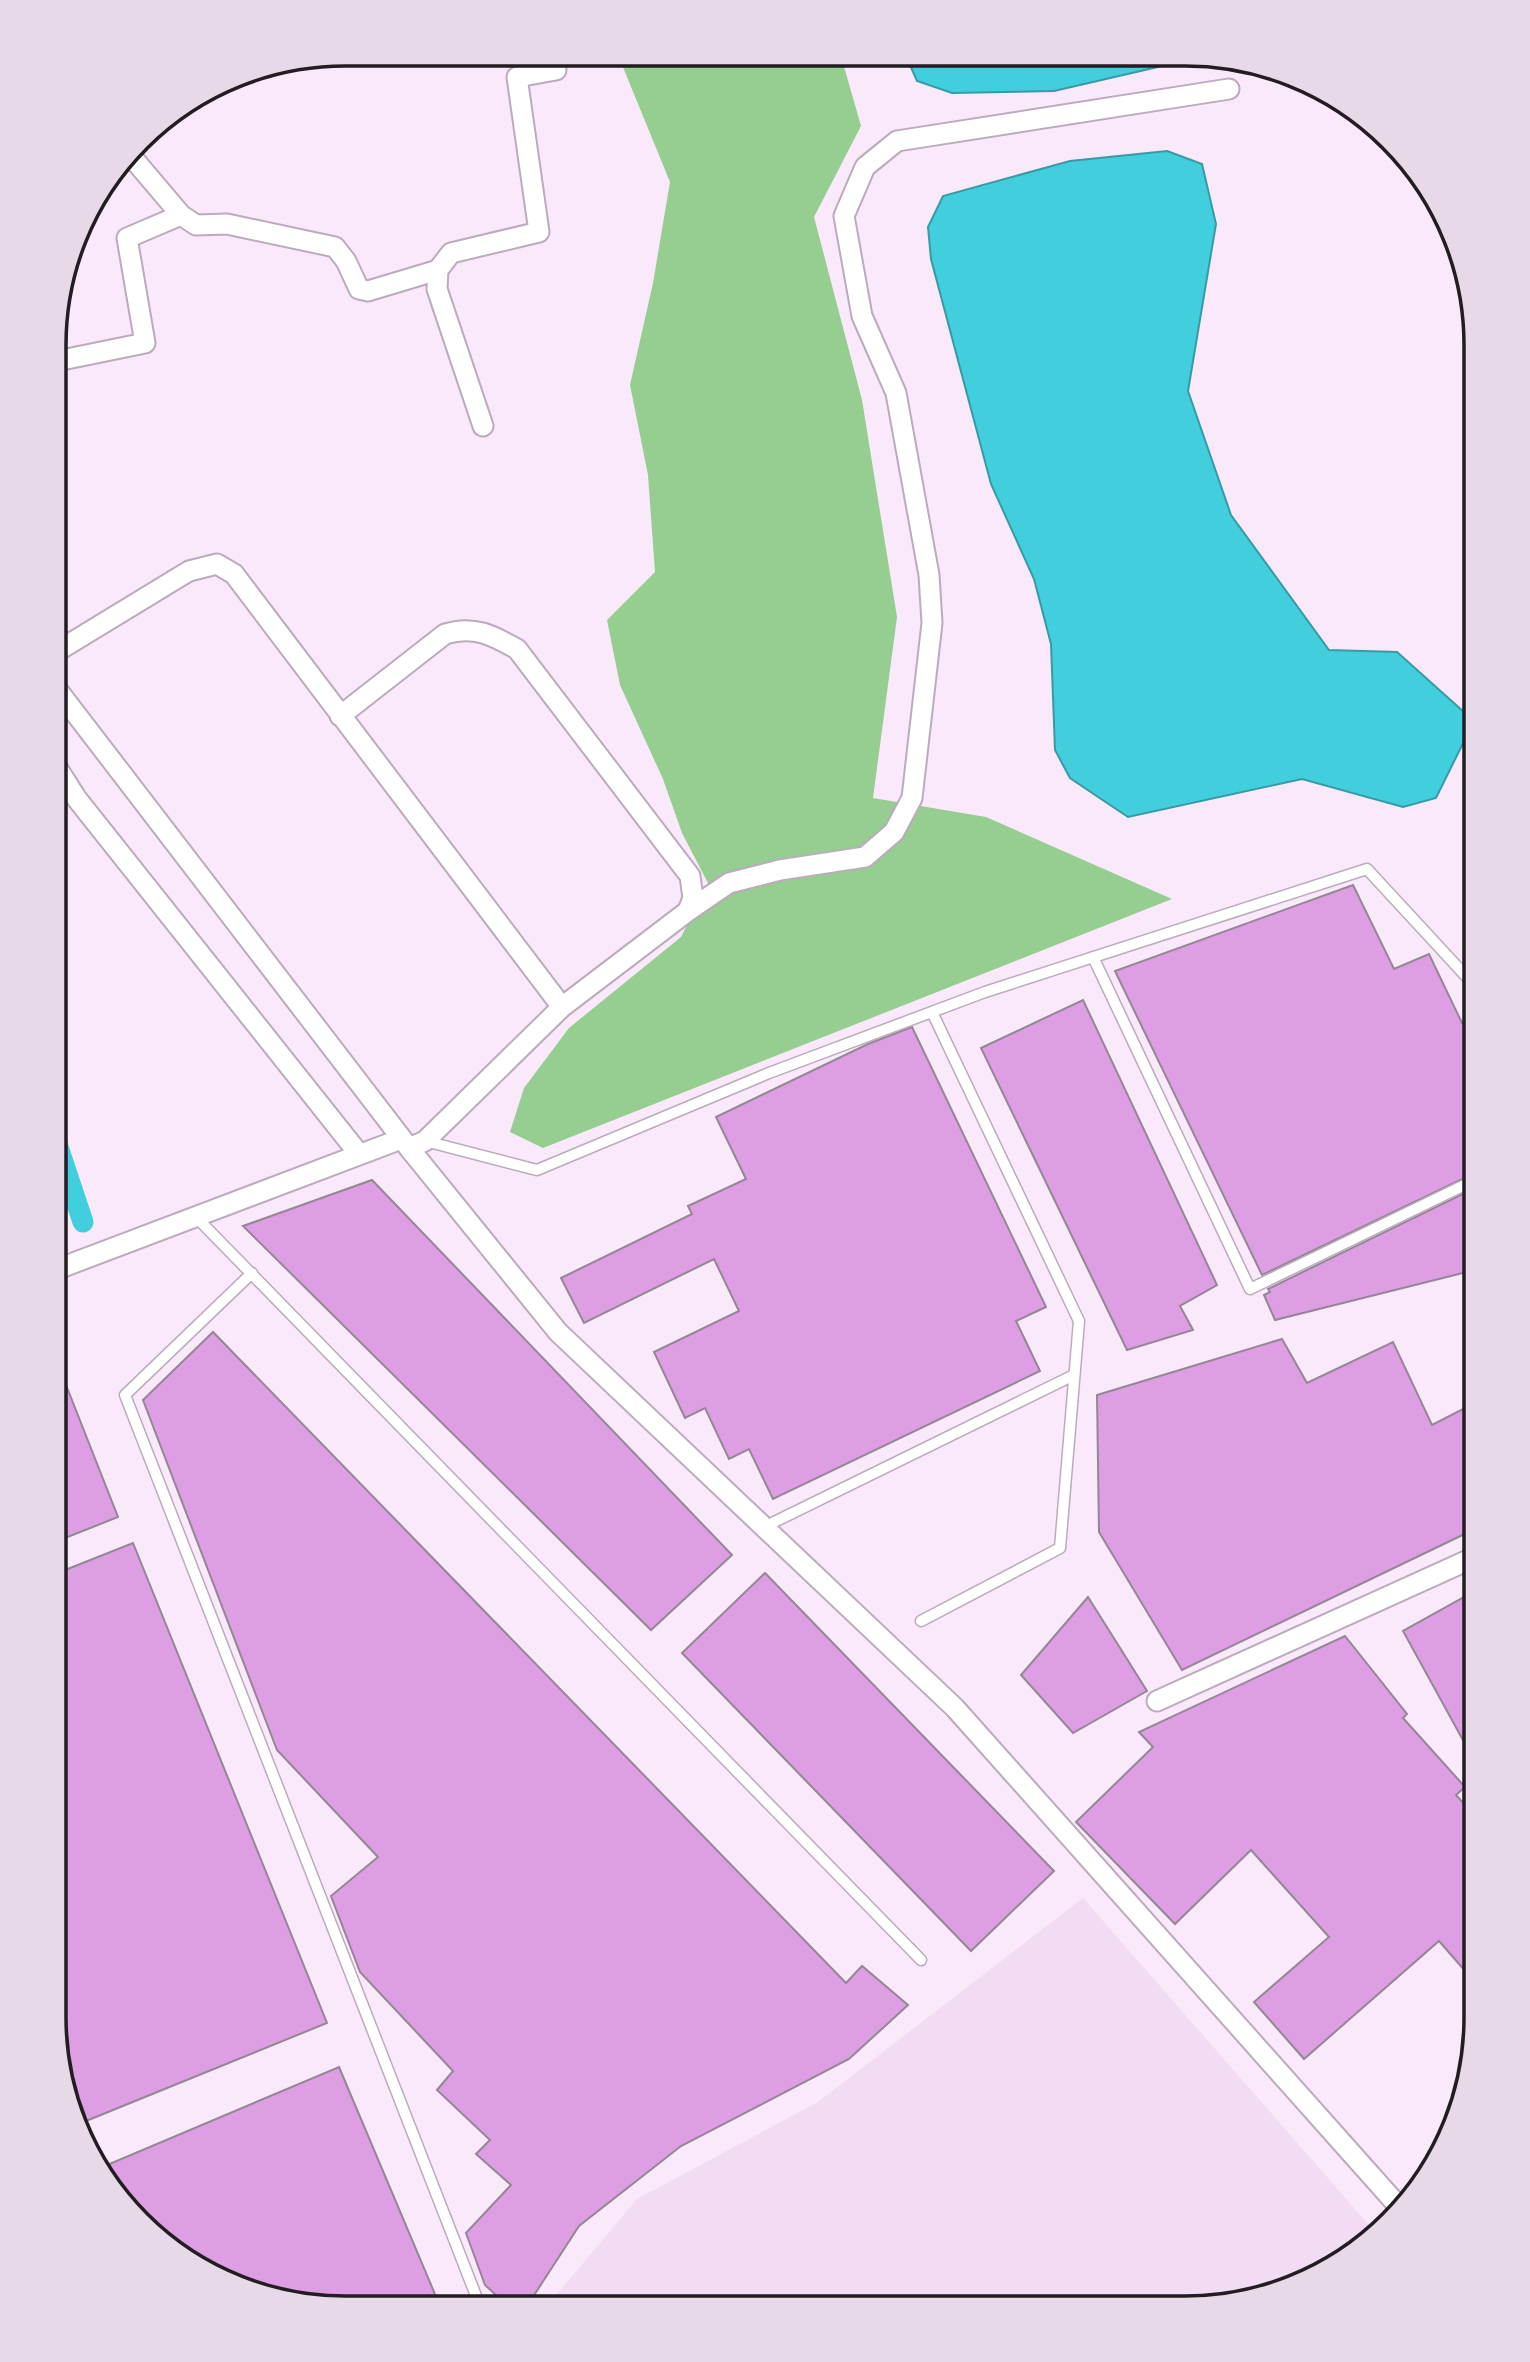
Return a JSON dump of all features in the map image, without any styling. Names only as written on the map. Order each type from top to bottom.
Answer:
[{"type":"street","points":[[483,426],[436,289],[438,270],[451,253],[539,232],[517,77],[556,70],[555,66]]},
{"type":"street","points":[[66,1266],[359,1154],[412,1143],[562,1007],[729,883],[780,870],[865,858],[894,832],[912,798],[932,623],[929,575],[896,393],[862,316],[844,216],[865,167],[897,141],[1229,89]]},
{"type":"street","points":[[136,162],[181,215],[196,225],[227,224],[335,247],[346,261],[359,289],[368,291],[438,270]]},
{"type":"street","points":[[66,360],[145,343],[127,238],[181,215]]},
{"type":"street","points":[[66,645],[123,608],[188,571],[217,564],[234,574],[562,1007]]},
{"type":"street","points":[[340,716],[445,634],[463,628],[487,632],[517,649],[690,876],[693,898],[688,911]]},
{"type":"street","points":[[66,701],[558,1332],[955,1709],[1394,2200]]},
{"type":"street","points":[[66,782],[359,1154]]},
{"type":"street","points":[[1157,1701],[1464,1562]]},
{"type":"lane","points":[[412,1143],[537,1170],[769,1073],[932,1012],[1367,869],[1464,975]]},
{"type":"lane","points":[[1093,957],[1250,1289],[1464,1185]]},
{"type":"lane","points":[[921,1621],[1060,1548],[1079,1321],[932,1012]]},
{"type":"lane","points":[[196,1217],[921,1960]]},
{"type":"lane","points":[[252,1273],[125,1395],[476,2296]]},
{"type":"lane","points":[[763,1528],[1074,1375]]},
{"type":"shaded area","points":[[1083,1898],[1369,2225],[1354,2238],[1308,2267],[1256,2286],[1202,2295],[555,2296],[637,2199],[818,2102]]},
{"type":"green space","points":[[623,66],[844,66],[861,126],[814,217],[862,400],[897,617],[873,798],[986,817],[1172,899],[543,1148],[510,1132],[524,1088],[569,1028],[681,937],[708,883],[682,833],[663,779],[620,685],[607,620],[655,572],[648,475],[630,385],[653,283],[670,182]]},
{"type":"water","points":[[910,66],[1162,66],[1054,91],[952,93],[917,81]]},
{"type":"water","points":[[1167,151],[1202,164],[1216,224],[1188,391],[1231,515],[1329,650],[1397,652],[1464,712],[1464,741],[1436,798],[1403,807],[1302,779],[1128,817],[1070,778],[1055,750],[1051,644],[1034,579],[991,484],[931,259],[928,227],[943,196],[1070,161]]},
{"type":"building","points":[[1353,885],[1394,969],[1429,954],[1462,1023],[1464,1022],[1464,1178],[1262,1275],[1115,971]]},
{"type":"building","points":[[1083,1000],[1217,1285],[1180,1306],[1193,1330],[1127,1350],[981,1048]]},
{"type":"building","points":[[912,1027],[1046,1307],[1016,1321],[1040,1371],[773,1499],[749,1449],[729,1459],[705,1408],[685,1418],[654,1352],[739,1311],[714,1259],[584,1323],[561,1278],[692,1214],[688,1206],[746,1179],[716,1117],[868,1044]]},
{"type":"building","points":[[372,1180],[732,1555],[651,1630],[243,1226]]},
{"type":"building","points":[[1464,1193],[1464,1273],[1275,1320],[1264,1295],[1270,1292],[1268,1289]]},
{"type":"building","points":[[213,1332],[846,1983],[862,1966],[908,2005],[849,2059],[681,2146],[579,2226],[534,2296],[497,2296],[485,2285],[466,2233],[511,2185],[476,2154],[490,2140],[437,2090],[453,2071],[360,1972],[331,1896],[378,1857],[277,1750],[143,1400]]},
{"type":"building","points":[[1282,1339],[1307,1383],[1393,1342],[1432,1425],[1464,1409],[1464,1534],[1182,1670],[1099,1532],[1097,1395]]},
{"type":"building","points":[[66,1385],[118,1517],[66,1538]]},
{"type":"building","points":[[133,1543],[327,2023],[87,2121],[72,2071],[66,2016],[66,1570]]},
{"type":"building","points":[[765,1573],[1054,1871],[971,1951],[682,1653]]},
{"type":"building","points":[[1088,1597],[1147,1691],[1073,1733],[1021,1675]]},
{"type":"building","points":[[1464,1597],[1464,1742],[1403,1631]]},
{"type":"building","points":[[1345,1636],[1407,1714],[1403,1718],[1464,1786],[1456,1795],[1464,1804],[1464,1970],[1439,1941],[1304,2059],[1254,2002],[1329,1937],[1251,1850],[1175,1924],[1076,1822],[1153,1747],[1139,1732]]},
{"type":"building","points":[[339,2067],[436,2296],[328,2295],[291,2290],[256,2281],[222,2267],[176,2238],[148,2214],[109,2164]]},
{"type":"waterway","points":[[66,1171],[83,1222]]}]
